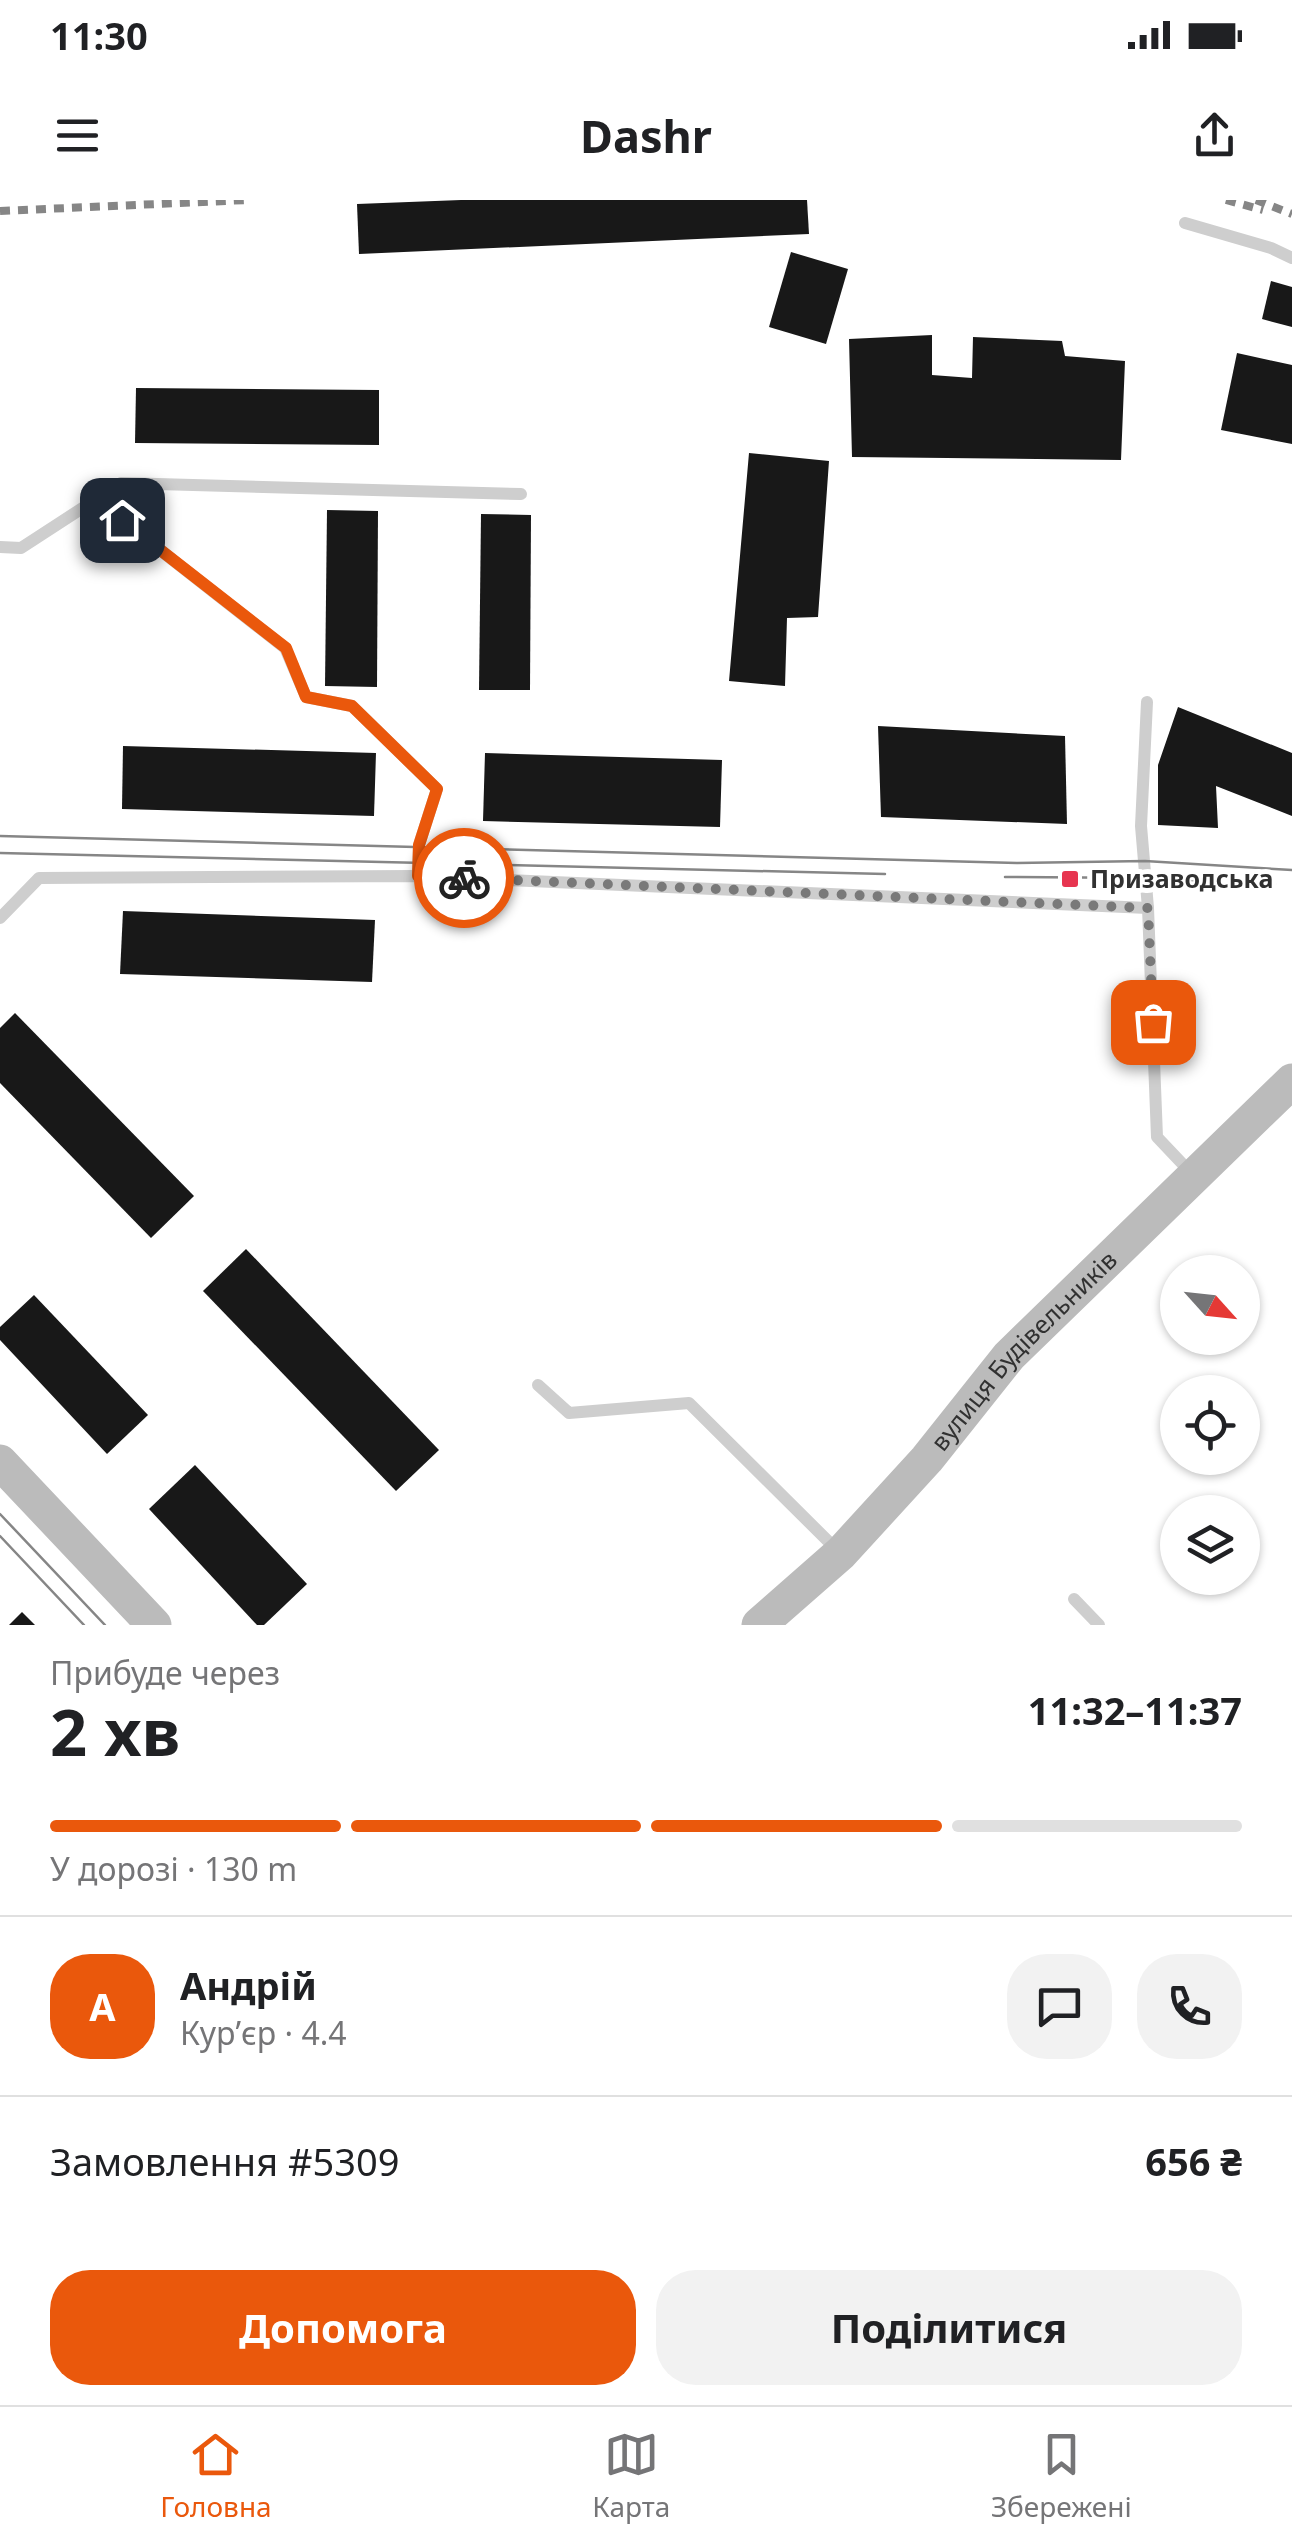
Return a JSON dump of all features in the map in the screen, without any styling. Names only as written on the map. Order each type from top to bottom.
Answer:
[{"type":"street","name":"вулиця Будівельників","points":[[759,1625],[841,1554],[927,1458],[1009,1356],[1292,1081]]},
{"type":"street","points":[[0,1462],[154,1625]]},
{"type":"lane","points":[[1185,223],[1292,258]]},
{"type":"lane","points":[[0,547],[21,548],[121,483],[521,494]]},
{"type":"lane","points":[[95,500],[286,648],[306,697],[352,706],[437,789],[419,845],[418,876]]},
{"type":"lane","points":[[1147,702],[1141,826],[1157,1136],[1193,1176]]},
{"type":"lane","points":[[0,918],[38,878],[418,876],[1148,908]]},
{"type":"lane","points":[[538,1385],[569,1413],[689,1403],[841,1554]]},
{"type":"lane","points":[[1074,1599],[1099,1625]]},
{"type":"building","points":[[461,200],[807,200],[809,234],[359,254],[357,204]]},
{"type":"building","points":[[791,252],[848,269],[826,344],[769,327]]},
{"type":"building","points":[[1271,281],[1292,287],[1292,327],[1262,319]]},
{"type":"building","points":[[932,335],[932,375],[972,378],[973,337],[1062,341],[1065,356],[1125,361],[1121,460],[852,457],[849,339]]},
{"type":"building","points":[[1237,353],[1292,365],[1292,444],[1221,430]]},
{"type":"building","points":[[136,388],[379,390],[379,445],[135,443]]},
{"type":"building","points":[[749,453],[829,461],[818,617],[787,618],[785,686],[729,681]]},
{"type":"building","points":[[327,510],[378,511],[377,687],[325,686]]},
{"type":"building","points":[[481,514],[531,515],[530,690],[479,690]]},
{"type":"building","points":[[1178,707],[1292,753],[1292,816],[1216,786],[1218,828],[1158,825],[1158,765]]},
{"type":"building","points":[[878,726],[1065,736],[1067,824],[881,817]]},
{"type":"building","points":[[123,746],[376,753],[374,816],[122,809]]},
{"type":"building","points":[[485,753],[722,760],[720,827],[483,821]]},
{"type":"building","points":[[123,911],[375,920],[372,982],[120,974]]},
{"type":"building","points":[[15,1013],[194,1196],[151,1238],[0,1083],[0,1028]]},
{"type":"building","points":[[246,1249],[439,1450],[396,1491],[203,1291]]},
{"type":"building","points":[[34,1295],[148,1415],[107,1454],[0,1340],[0,1327]]},
{"type":"building","points":[[195,1465],[307,1584],[264,1625],[257,1625],[149,1509]]},
{"type":"building","points":[[22,1612],[35,1625],[9,1625]]},
{"type":"tram line","points":[[0,836],[1017,863],[1145,861],[1292,870]]},
{"type":"tram line","points":[[0,853],[885,874]]},
{"type":"tram line","points":[[1005,877],[1275,884]]},
{"type":"tram line","points":[[0,1514],[105,1625]]},
{"type":"tram line","points":[[0,1536],[84,1625]]},
{"type":"railway","points":[[0,211],[247,200]]},
{"type":"railway","points":[[1226,200],[1263,210]]},
{"type":"railway","points":[[1256,200],[1292,214]]},
{"type":"way so far","points":[[464,878],[1148,908],[1153,1022]]},
{"type":"place","name":"Призаводська","points":[[1070,879]]},
{"type":"route","points":[[122,520],[286,648],[306,697],[352,706],[437,789],[419,845],[418,876],[464,878]]}]
